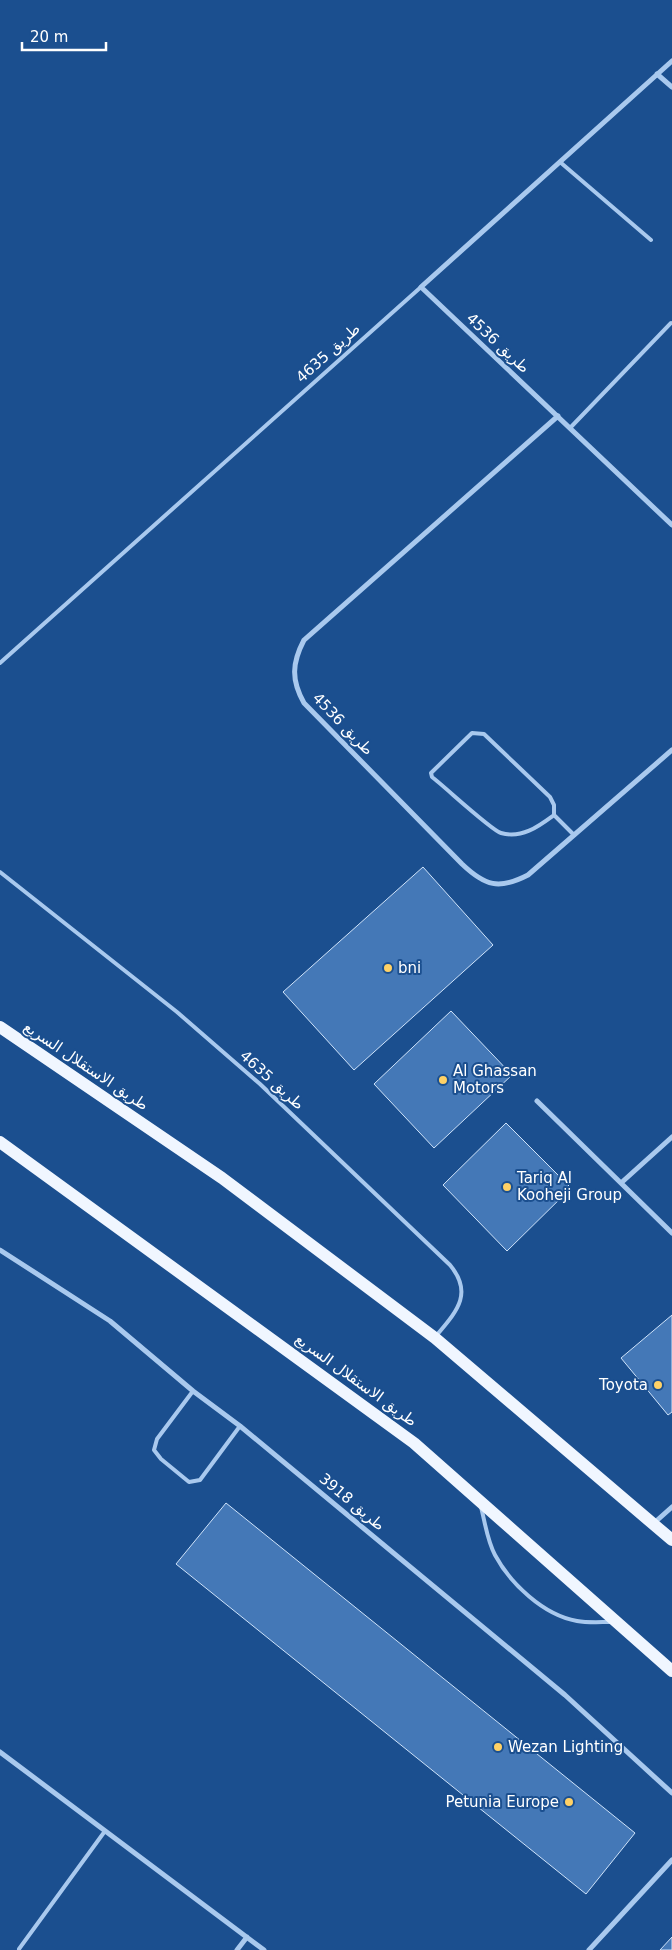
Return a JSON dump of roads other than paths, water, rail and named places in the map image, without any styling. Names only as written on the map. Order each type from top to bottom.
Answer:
[{"type":"main road","name":"طريق الاستقلال السريع","points":[[0,1028],[222,1178],[435,1338],[672,1540]]},
{"type":"main road","name":"طريق الاستقلال السريع","points":[[0,1142],[414,1443],[672,1671]]},
{"type":"street","name":"طريق 4635","points":[[421,288],[672,61]]},
{"type":"street","points":[[657,74],[672,87]]},
{"type":"street","name":"طريق 4536","points":[[421,288],[672,525]]},
{"type":"street","name":"طريق 4536","points":[[558,416],[304,640],[296,656],[293,673],[296,689],[304,703],[476,878],[494,885],[512,883],[528,875],[672,750]]},
{"type":"street","points":[[537,1100],[672,1233]]},
{"type":"street","points":[[621,1183],[672,1137]]},
{"type":"street","name":"طريق 3918","points":[[0,1250],[110,1321],[194,1391],[240,1426],[565,1695],[672,1793]]},
{"type":"street","points":[[654,1524],[672,1507]]},
{"type":"street","points":[[0,1752],[264,1950]]},
{"type":"street","points":[[589,1950],[672,1860]]},
{"type":"street","points":[[237,1950],[246,1937]]},
{"type":"lane","points":[[560,162],[651,240]]},
{"type":"lane","name":"طريق 4635","points":[[0,663],[421,288]]},
{"type":"lane","points":[[570,428],[671,323]]},
{"type":"lane","points":[[554,815],[535,829],[517,834],[500,833],[432,777],[431,772],[472,734],[484,734],[550,797],[554,805],[554,815],[574,835]]},
{"type":"lane","name":"طريق 4635","points":[[0,872],[177,1012],[260,1084],[450,1265],[460,1281],[461,1300],[456,1311],[435,1338]]},
{"type":"lane","points":[[194,1391],[157,1439],[154,1450],[160,1459],[189,1482],[200,1480],[240,1426]]},
{"type":"lane","points":[[479,1500],[494,1553],[515,1582],[544,1608],[559,1616],[575,1621],[617,1622]]},
{"type":"lane","points":[[19,1950],[105,1831]]},
{"type":"place","name":"bni","points":[[388,968]]},
{"type":"place","name":"Al Ghassan Motors","points":[[443,1080]]},
{"type":"place","name":"Tariq Al Kooheji Group","points":[[507,1187]]},
{"type":"place","name":"Toyota","points":[[658,1385]]},
{"type":"place","name":"Wezan Lighting","points":[[498,1747]]},
{"type":"place","name":"Petunia Europe","points":[[569,1802]]}]
